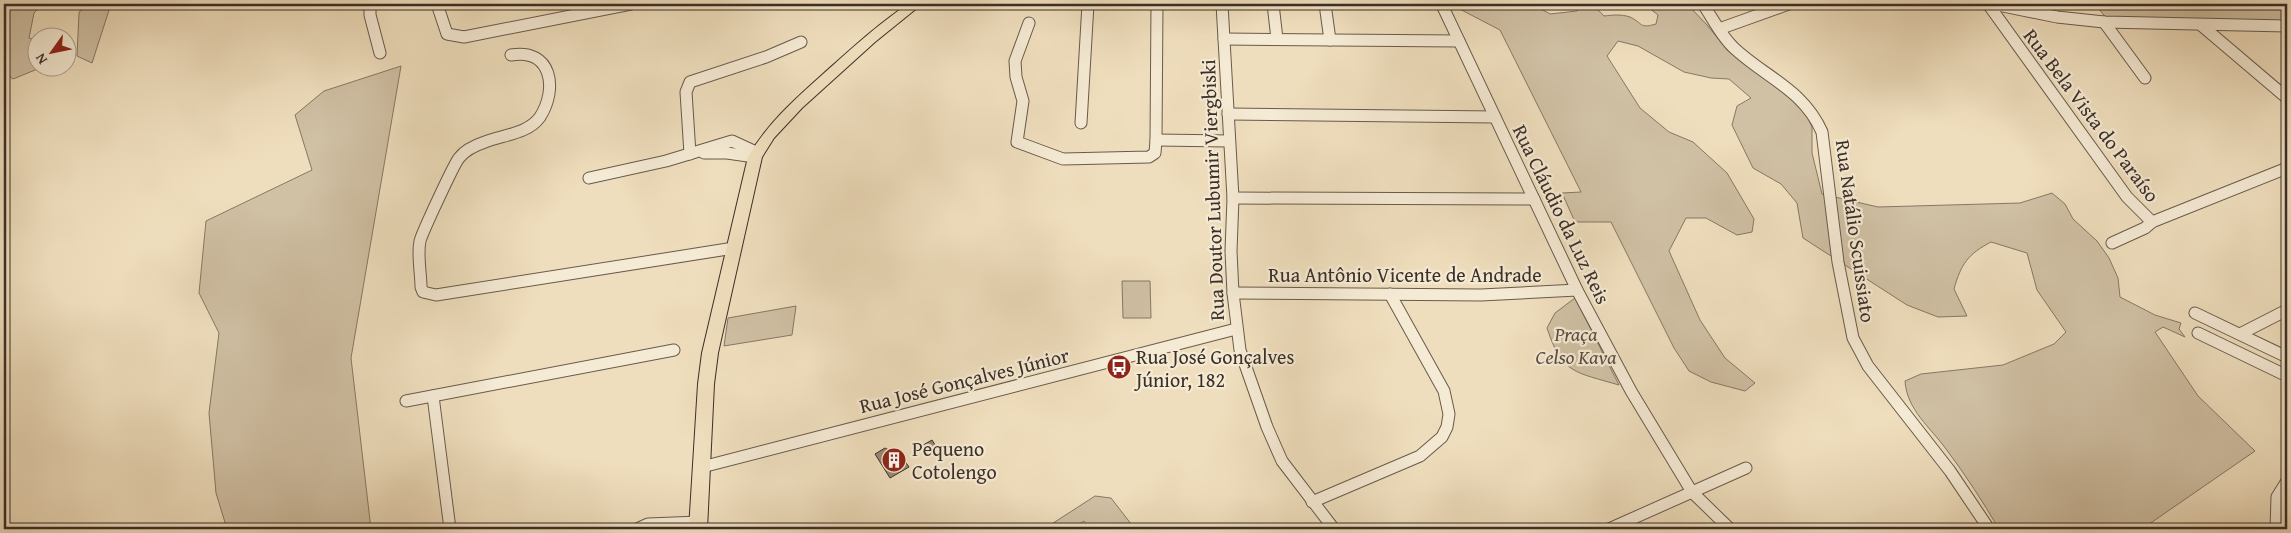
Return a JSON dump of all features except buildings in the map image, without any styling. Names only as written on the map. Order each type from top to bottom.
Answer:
[{"type":"main road","points":[[698,526],[708,368],[756,155],[779,124],[803,100],[866,44],[916,4]]},
{"type":"street","points":[[370,4],[370,14],[380,53]]},
{"type":"street","points":[[437,4],[448,34],[457,37],[474,36],[631,4]]},
{"type":"street","points":[[1081,123],[1088,4]]},
{"type":"street","points":[[1029,23],[1015,61],[1016,77],[1023,101],[1016,138],[1017,142],[1070,159],[1148,157],[1155,153],[1156,136],[1156,4]]},
{"type":"street","name":"Rua Doutor Lubumir Viergbiski","points":[[1222,4],[1233,198],[1231,251],[1236,329],[1247,372],[1274,446],[1286,468],[1334,529]]},
{"type":"street","points":[[1273,4],[1277,40]]},
{"type":"street","points":[[1325,4],[1330,40]]},
{"type":"street","name":"Rua Natálio Scuissiato","points":[[1703,4],[1718,29],[1733,47],[1805,102],[1816,116],[1822,132],[1838,262],[1853,338],[1868,366],[1950,471],[1989,529]]},
{"type":"street","points":[[1718,29],[1789,4]]},
{"type":"street","name":"Rua Bela Vista do Paraíso","points":[[1988,4],[2127,197],[2152,222]]},
{"type":"street","points":[[1993,4],[2057,17],[2104,22],[2287,26]]},
{"type":"street","name":"Rua Cláudio da Luz Reis","points":[[1442,5],[1577,290],[1631,391],[1692,492],[1730,529]]},
{"type":"street","points":[[2104,22],[2145,78]]},
{"type":"street","points":[[2201,25],[2287,98]]},
{"type":"street","points":[[1224,39],[1459,41]]},
{"type":"street","points":[[690,154],[686,92],[690,82],[766,57],[801,42]]},
{"type":"street","points":[[511,55],[527,53],[534,55],[547,69],[548,92],[542,118],[529,127],[480,144],[465,152],[459,158],[420,241],[421,287],[423,292],[436,296],[734,248]]},
{"type":"street","points":[[1228,114],[1495,116]]},
{"type":"street","points":[[1156,136],[1229,137]]},
{"type":"street","points":[[589,178],[690,154],[717,152],[756,155]]},
{"type":"street","points":[[2112,244],[2145,228],[2152,222],[2287,168]]},
{"type":"street","points":[[1233,198],[1534,199]]},
{"type":"street","name":"Rua Antônio Vicente de Andrade","points":[[1233,294],[1501,294],[1577,290]]},
{"type":"street","points":[[1312,502],[1420,456],[1442,438],[1447,427],[1448,408],[1444,391],[1390,294]]},
{"type":"street","points":[[2240,334],[2287,310]]},
{"type":"street","points":[[2195,313],[2287,357]]},
{"type":"street","name":"Rua José Gonçalves Júnior","points":[[702,467],[1236,329]]},
{"type":"street","points":[[2198,333],[2287,376]]},
{"type":"street","points":[[406,401],[674,350]]},
{"type":"street","points":[[433,396],[450,529]]},
{"type":"street","points":[[1609,529],[1746,468]]},
{"type":"street","points":[[2276,529],[2277,496],[2280,488],[2287,481]]},
{"type":"street","points":[[637,529],[648,524],[698,526]]},
{"type":"green space","points":[[4,4],[43,4],[34,13],[31,28],[28,28],[28,73],[13,79],[4,72]]},
{"type":"green space","points":[[84,4],[111,4],[92,63],[78,56],[79,13]]},
{"type":"green space","points":[[1450,4],[1532,4],[1550,14],[1577,11],[1579,4],[1583,4],[1593,7],[1604,16],[1627,16],[1647,26],[1656,24],[1658,15],[1644,4],[1663,4],[1666,6],[1671,4],[1687,4],[1727,50],[1794,101],[1806,114],[1812,127],[1812,153],[1822,194],[1878,207],[2020,203],[2052,193],[2065,204],[2073,219],[2097,241],[2109,258],[2118,278],[2120,297],[2155,315],[2181,323],[2179,329],[2185,337],[2163,327],[2155,332],[2198,396],[2255,451],[2142,529],[1999,529],[1960,468],[1920,418],[1910,401],[1905,381],[1921,374],[2003,365],[2054,344],[2066,332],[2037,290],[2027,253],[1991,242],[1971,256],[1963,266],[1954,289],[1967,316],[1938,317],[1907,305],[1803,238],[1797,203],[1781,184],[1753,168],[1732,125],[1737,106],[1751,98],[1729,79],[1711,78],[1684,72],[1638,46],[1618,41],[1607,56],[1640,108],[1669,132],[1693,142],[1727,173],[1754,219],[1752,232],[1737,235],[1706,218],[1686,218],[1669,251],[1700,320],[1725,358],[1755,383],[1745,391],[1711,382],[1689,371],[1674,348],[1611,222],[1575,222],[1562,193],[1581,192],[1500,30]]},
{"type":"green space","points":[[2095,4],[2287,4],[2287,21],[2107,19]]},
{"type":"green space","points":[[401,66],[351,358],[371,529],[227,529],[216,493],[209,413],[219,333],[199,293],[206,221],[312,170],[295,115],[324,91]]},
{"type":"green space","points":[[1122,281],[1150,281],[1151,318],[1123,318]]},
{"type":"green space","name":"Praça Celso Kava","points":[[1575,298],[1619,385],[1572,369],[1558,354],[1547,328],[1555,313]]},
{"type":"green space","points":[[796,306],[792,335],[724,346],[728,318]]},
{"type":"green space","points":[[1095,496],[1111,498],[1135,529],[1090,529],[1084,521],[1071,529],[1044,529]]},
{"type":"place","name":"Rua José Gonçalves Júnior, 182","points":[[1119,367]]},
{"type":"place","name":"Pequeno Cotolengo","points":[[894,460]]}]
